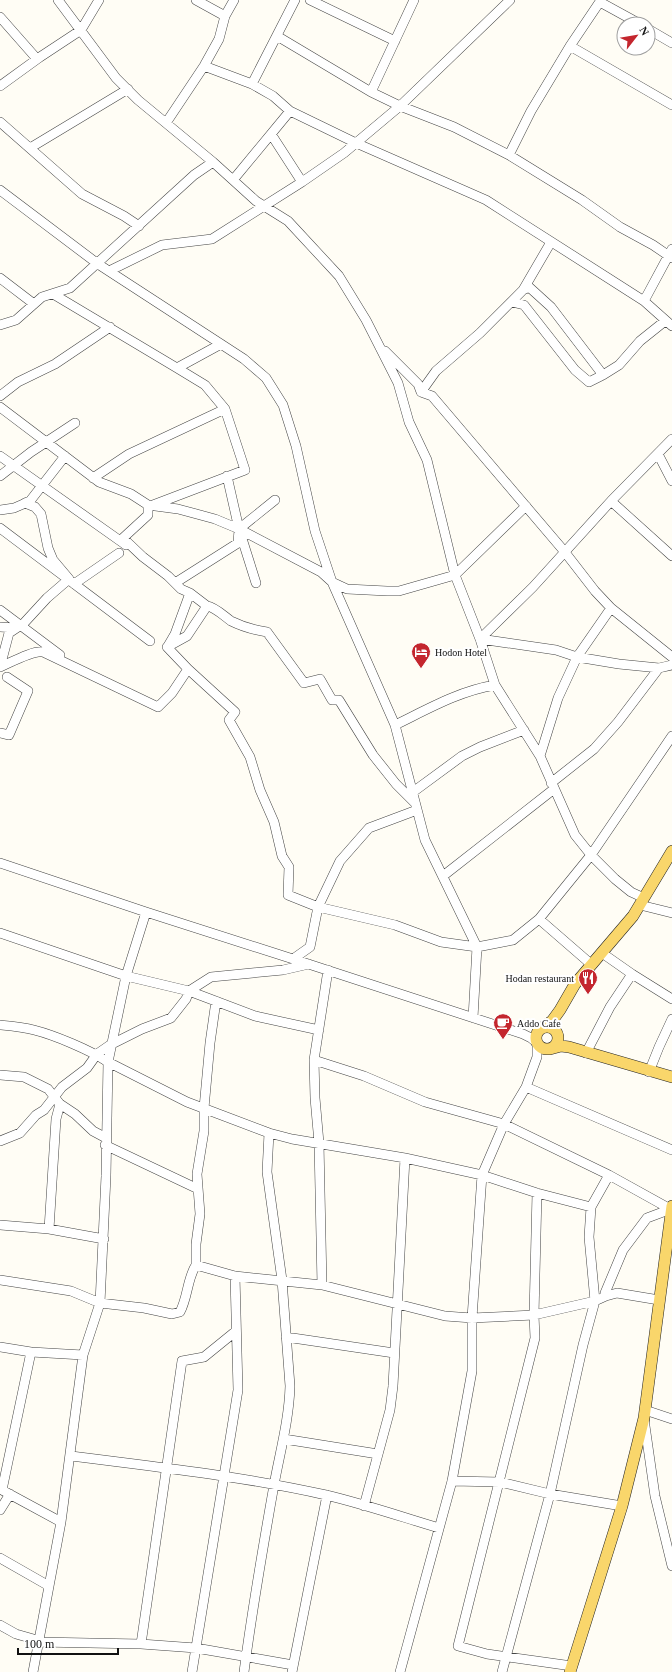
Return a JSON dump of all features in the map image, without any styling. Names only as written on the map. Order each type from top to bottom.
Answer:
[{"type":"main road","points":[[672,851],[642,901],[602,953],[575,984],[552,1021],[542,1028],[536,1036],[537,1043],[541,1048],[550,1049],[561,1046],[569,1047],[649,1072],[672,1077]]},
{"type":"main road","points":[[550,1049],[556,1045],[558,1035],[557,1022],[560,1010]]},
{"type":"main road","points":[[542,1028],[549,1027],[553,1029],[569,1047]]},
{"type":"main road","points":[[571,1669],[622,1506],[645,1414],[672,1208]]},
{"type":"street","points":[[58,0],[116,78],[256,201],[288,221],[339,276],[366,320],[398,383],[408,422],[426,460],[455,575],[480,639],[495,685],[540,756],[575,835],[591,855],[642,901],[672,913]]},
{"type":"street","points":[[0,86],[40,56],[81,30],[99,0]]},
{"type":"street","points":[[196,0],[225,16]]},
{"type":"street","points":[[166,123],[204,66],[219,39],[225,16],[234,0]]},
{"type":"street","points":[[252,84],[296,0]]},
{"type":"street","points":[[310,0],[395,41]]},
{"type":"street","points":[[371,92],[414,0]]},
{"type":"street","points":[[109,271],[162,245],[212,239],[302,182],[356,143],[400,106],[510,0]]},
{"type":"street","points":[[509,155],[531,111],[570,46],[600,1],[626,16]]},
{"type":"street","points":[[0,17],[37,59],[40,56]]},
{"type":"street","points":[[656,34],[672,43]]},
{"type":"street","points":[[277,36],[371,92],[400,106],[454,127],[509,155],[582,200],[620,227],[671,254],[644,301]]},
{"type":"street","points":[[570,46],[672,105]]},
{"type":"street","points":[[204,66],[252,84],[273,96],[290,111],[356,143],[486,200],[644,301],[668,323],[640,342],[619,365],[589,382],[575,370],[524,305],[512,302]]},
{"type":"street","points":[[30,148],[128,89]]},
{"type":"street","points":[[233,180],[290,111]]},
{"type":"street","points":[[0,122],[82,194],[124,216],[139,226]]},
{"type":"street","points":[[271,134],[302,182]]},
{"type":"street","points":[[0,325],[16,320],[42,297],[70,288],[194,175],[213,162]]},
{"type":"street","points":[[0,190],[98,264],[244,358],[266,378],[283,405],[296,446],[315,531],[332,582],[396,725],[425,840],[477,947],[473,1018]]},
{"type":"street","points":[[422,392],[436,371],[480,334],[523,290],[551,242]]},
{"type":"street","points":[[0,278],[34,304]]},
{"type":"street","points":[[523,290],[529,287],[551,307],[603,375]]},
{"type":"street","points":[[53,294],[205,385],[225,410],[245,470],[150,505]]},
{"type":"street","points":[[0,396],[18,382],[55,364],[110,327]]},
{"type":"street","points":[[177,368],[221,344]]},
{"type":"street","points":[[379,346],[418,384],[422,392],[432,396],[564,551],[595,591],[611,608],[672,657]]},
{"type":"street","points":[[0,407],[99,482],[131,494],[150,505],[178,509],[214,519],[240,529],[321,572],[332,582],[348,589],[399,591],[455,575],[526,506]]},
{"type":"street","points":[[93,478],[129,454],[225,410]]},
{"type":"street","points":[[0,476],[31,452],[75,423]]},
{"type":"street","points":[[480,639],[533,587],[564,551],[672,439]]},
{"type":"street","points":[[658,454],[672,481]]},
{"type":"street","points":[[0,456],[143,557],[181,589],[190,593],[207,606],[212,607],[232,621],[250,629],[267,632],[304,683],[320,679],[332,700],[339,700],[373,756],[417,807]]},
{"type":"street","points":[[0,667],[9,633],[24,623],[47,598],[69,579],[53,560],[48,548],[41,514],[35,507],[26,503],[30,501],[65,456]]},
{"type":"street","points":[[227,476],[240,529],[256,583]]},
{"type":"street","points":[[175,583],[238,543],[240,529],[275,500]]},
{"type":"street","points":[[0,510],[14,508],[30,501]]},
{"type":"street","points":[[611,501],[672,556]]},
{"type":"street","points":[[143,557],[123,538],[148,515],[150,505]]},
{"type":"street","points":[[0,528],[150,641]]},
{"type":"street","points":[[74,584],[119,553]]},
{"type":"street","points":[[167,647],[175,634],[190,593]]},
{"type":"street","points":[[167,647],[187,636],[207,606]]},
{"type":"street","points":[[540,756],[558,698],[577,657],[611,608]]},
{"type":"street","points":[[0,610],[76,667]]},
{"type":"street","points":[[0,627],[16,628]]},
{"type":"street","points":[[480,639],[556,650],[577,657],[659,668],[672,665]]},
{"type":"street","points":[[167,647],[188,669],[235,712],[229,720],[250,757],[260,790],[274,822],[282,856],[289,867],[288,895],[318,907],[395,925],[440,942],[477,947],[513,940],[539,919],[591,855],[672,736]]},
{"type":"street","points":[[0,667],[39,651],[76,667],[158,707],[172,693],[188,669]]},
{"type":"street","points":[[443,876],[552,786],[594,749],[618,722],[659,668]]},
{"type":"street","points":[[0,734],[9,735],[28,691],[7,676]]},
{"type":"street","points":[[396,725],[447,700],[479,688],[495,685]]},
{"type":"street","points":[[413,792],[462,756],[480,746],[524,730]]},
{"type":"street","points":[[293,959],[310,948],[318,907],[340,861],[369,828],[417,807]]},
{"type":"street","points":[[0,862],[146,912],[523,1034],[532,1038],[537,1043],[538,1057]]},
{"type":"street","points":[[33,1672],[61,1522],[71,1456],[83,1355],[100,1303],[104,1239],[108,1062],[110,1045],[126,976],[146,912]]},
{"type":"street","points":[[539,919],[592,965]]},
{"type":"street","points":[[0,933],[126,976],[189,991],[256,1016],[319,1030]]},
{"type":"street","points":[[602,953],[672,999]]},
{"type":"street","points":[[49,1229],[57,1100],[62,1087],[87,1068],[97,1054],[110,1045],[142,1029],[171,1018],[186,999],[189,991],[211,978],[283,970],[310,964]]},
{"type":"street","points":[[322,1285],[319,1143],[315,1098],[314,1060],[328,970]]},
{"type":"street","points":[[586,1053],[610,1006],[632,974]]},
{"type":"street","points":[[0,1280],[71,1291],[100,1303],[144,1308],[172,1314],[180,1312],[184,1306],[192,1272],[196,1265],[196,1244],[200,1214],[197,1174],[204,1131],[204,1108],[210,1043],[216,1000]]},
{"type":"street","points":[[649,1072],[672,1019]]},
{"type":"street","points":[[0,1025],[34,1030],[97,1054],[108,1062],[188,1102],[269,1133],[292,1139],[405,1158],[482,1175],[537,1193],[591,1207]]},
{"type":"street","points":[[523,1034],[533,1033],[542,1028]]},
{"type":"street","points":[[400,1672],[452,1481],[472,1371],[472,1318],[482,1175],[504,1124],[526,1087],[538,1057],[541,1052],[550,1049]]},
{"type":"street","points":[[314,1060],[364,1076],[425,1102],[504,1124],[609,1175],[672,1208]]},
{"type":"street","points":[[0,1076],[24,1077],[48,1089],[57,1100],[106,1142],[198,1188]]},
{"type":"street","points":[[526,1087],[672,1150]]},
{"type":"street","points":[[0,1141],[20,1133],[36,1115],[57,1100]]},
{"type":"street","points":[[244,1672],[274,1485],[290,1403],[282,1280],[267,1172],[269,1133]]},
{"type":"street","points":[[364,1506],[390,1410],[398,1305],[405,1158]]},
{"type":"street","points":[[502,1672],[550,1494],[583,1345],[595,1301],[589,1237],[591,1207],[609,1175]]},
{"type":"street","points":[[537,1193],[534,1315],[535,1338],[458,1646],[487,1654],[506,1656],[571,1669]]},
{"type":"street","points":[[606,1296],[605,1293],[624,1250],[647,1218],[672,1208]]},
{"type":"street","points":[[0,1225],[49,1229],[104,1239]]},
{"type":"street","points":[[196,1265],[234,1276],[322,1285],[445,1316],[472,1318],[534,1315],[595,1301],[617,1293],[659,1300]]},
{"type":"street","points":[[192,1672],[238,1390],[234,1276]]},
{"type":"street","points":[[141,1644],[182,1361],[204,1357],[236,1331]]},
{"type":"street","points":[[286,1337],[394,1353]]},
{"type":"street","points":[[0,1347],[31,1352],[83,1355]]},
{"type":"street","points":[[0,1510],[31,1352]]},
{"type":"street","points":[[672,1419],[645,1414],[656,1496],[668,1531],[672,1566]]},
{"type":"street","points":[[284,1439],[378,1454]]},
{"type":"street","points":[[71,1456],[223,1476],[327,1495],[439,1528]]},
{"type":"street","points":[[452,1481],[500,1482],[550,1494],[622,1506]]},
{"type":"street","points":[[4,1491],[61,1522]]},
{"type":"street","points":[[0,1625],[16,1634],[37,1640],[39,1642],[141,1644],[196,1648],[246,1656],[292,1669],[327,1495]]},
{"type":"street","points":[[0,1558],[49,1586]]},
{"type":"place","name":"Hodon Hotel","points":[[421,669]]},
{"type":"place","name":"Hodan restaurant","points":[[588,995]]},
{"type":"place","name":"Addo Cafe","points":[[503,1040]]}]
